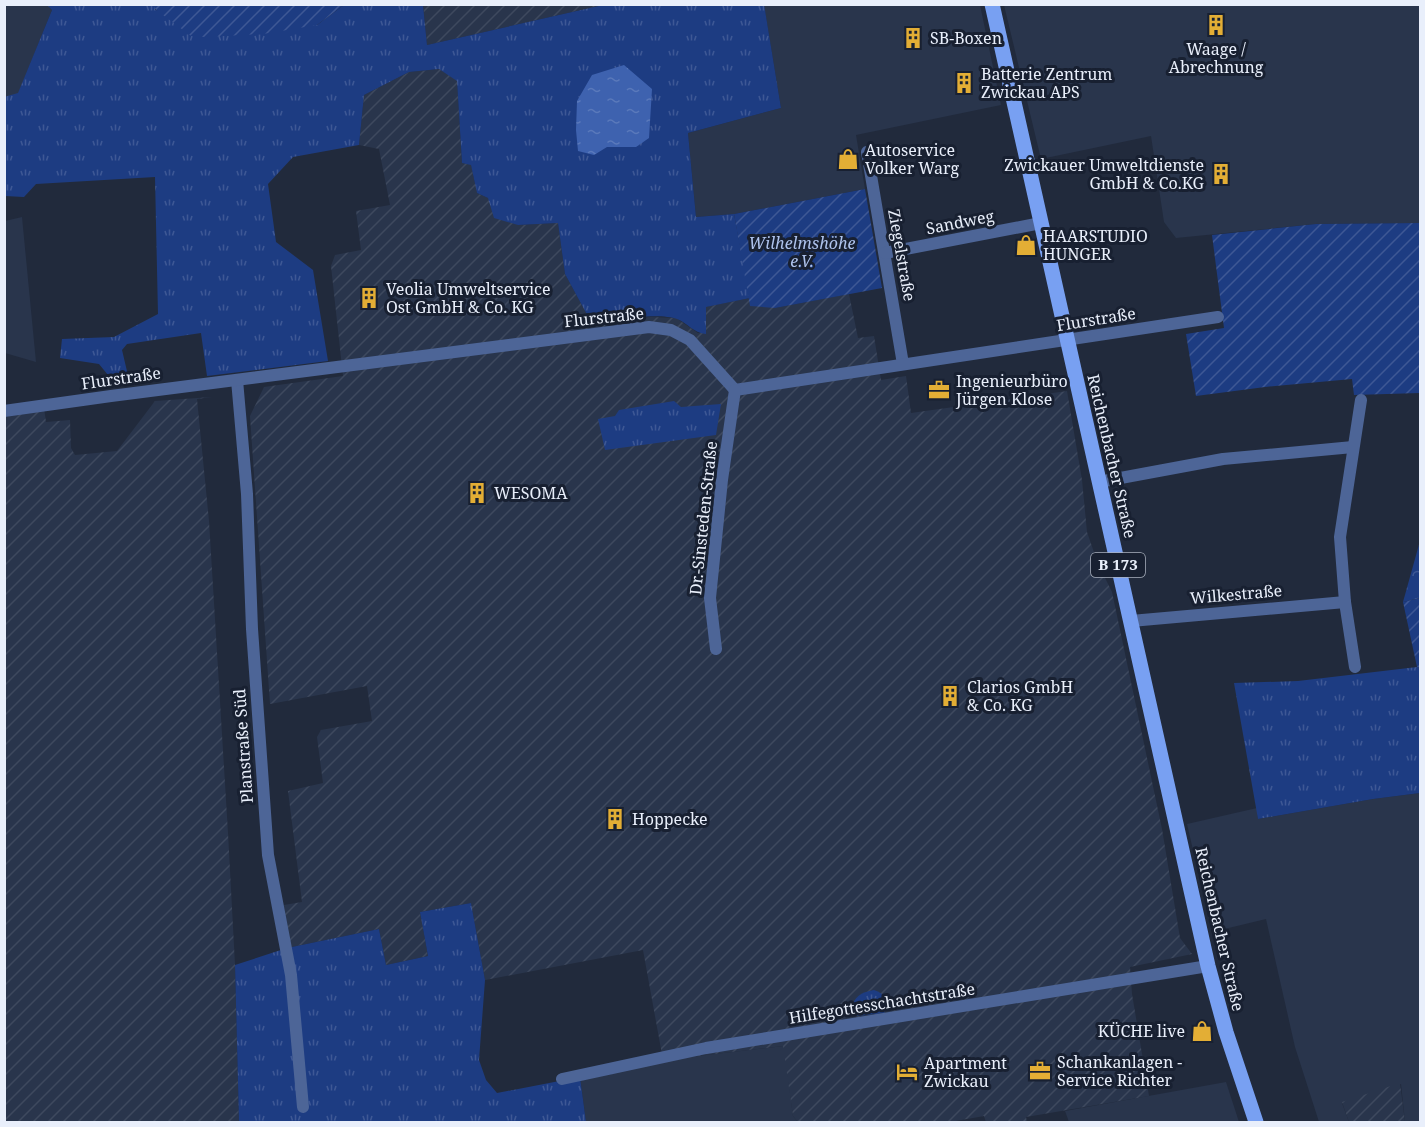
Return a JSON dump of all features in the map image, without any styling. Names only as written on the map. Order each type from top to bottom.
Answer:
[{"type":"main road","name":"Reichenbacher Straße","points":[[992,4],[1208,966],[1226,1032],[1256,1122]]},
{"type":"street","name":"Ziegelstraße","points":[[867,152],[903,364]]},
{"type":"street","name":"Sandweg","points":[[885,253],[1041,223]]},
{"type":"street","name":"Flurstraße","points":[[4,411],[649,327],[671,330],[690,340],[735,390],[1218,317]]},
{"type":"street","name":"Planstraße Süd","points":[[237,380],[247,494],[252,629],[268,855],[291,975],[303,1107]]},
{"type":"street","name":"Dr.-Sinsteden-Straße","points":[[716,649],[710,598],[722,480],[735,390]]},
{"type":"street","points":[[1355,667],[1345,602],[1340,537],[1361,400]]},
{"type":"street","points":[[1099,482],[1223,459],[1353,447]]},
{"type":"street","name":"Wilkestraße","points":[[1131,621],[1345,602]]},
{"type":"street","name":"Hilfegottesschachtstraße","points":[[562,1079],[715,1047],[1208,966]]},
{"type":"shaded area","points":[[4,5],[47,5],[52,10],[18,94],[5,97]]},
{"type":"shaded area","points":[[423,5],[603,5],[427,45]]},
{"type":"shaded area","points":[[764,5],[980,5],[1001,105],[856,135],[865,189],[734,214],[696,217],[688,133],[781,108]]},
{"type":"shaded area","points":[[1004,5],[1420,5],[1420,223],[1316,224],[1176,238],[1164,222],[1151,136],[1041,159]]},
{"type":"shaded area","points":[[439,69],[457,80],[462,163],[471,164],[477,193],[488,198],[518,225],[558,223],[565,274],[591,322],[651,317],[676,318],[698,333],[706,333],[705,307],[750,298],[775,308],[849,294],[858,338],[874,336],[881,380],[906,376],[911,413],[1067,391],[1082,480],[1087,532],[1098,564],[1112,592],[1162,829],[1180,938],[1192,954],[1130,967],[1132,994],[1149,1096],[1026,1117],[1027,1122],[986,1122],[984,1116],[950,1122],[798,1122],[793,1116],[783,1046],[663,1060],[643,950],[485,980],[471,903],[420,912],[428,956],[386,965],[379,929],[287,948],[284,905],[302,902],[288,791],[323,783],[317,737],[321,730],[372,721],[367,686],[270,704],[250,416],[264,387],[343,376],[331,266],[335,255],[361,250],[356,211],[390,205],[379,149],[359,145],[364,95],[409,72]]},
{"type":"shaded area","points":[[22,217],[36,362],[5,353],[5,221]]},
{"type":"shaded area","points":[[212,397],[197,399],[209,521],[228,833],[235,965],[239,1122],[5,1122],[4,406],[43,401],[46,422],[70,420],[71,448],[75,455],[117,451],[155,401]]},
{"type":"shaded area","points":[[1420,793],[1420,1122],[1405,1122],[1401,1084],[1342,1103],[1349,1122],[1319,1122],[1295,1047],[1266,919],[1212,932],[1187,824],[1257,808],[1258,819]]},
{"type":"shaded area","points":[[784,1046],[793,1116],[798,1122],[586,1122],[580,1077],[663,1060]]},
{"type":"shaded area","points":[[1226,1082],[1239,1122],[1069,1122],[1065,1111]]},
{"type":"shaded area","points":[[1400,1083],[1405,1122],[1349,1122],[1342,1102]]},
{"type":"green space","points":[[155,4],[344,5],[317,25],[263,34],[205,37],[191,36],[155,9]]},
{"type":"green space","points":[[764,4],[781,108],[688,133],[696,217],[734,214],[750,298],[706,307],[706,334],[669,317],[635,317],[591,322],[565,274],[558,223],[518,225],[494,218],[488,198],[477,193],[471,165],[462,163],[457,81],[439,69],[409,72],[364,95],[359,145],[293,157],[268,184],[276,242],[313,270],[328,361],[207,376],[201,333],[127,344],[122,350],[130,384],[117,386],[99,364],[60,358],[62,339],[114,337],[158,314],[155,177],[36,184],[24,197],[5,196],[4,97],[18,93],[52,10],[47,5],[155,5],[155,10],[317,25],[344,5],[423,5],[427,45],[603,5]]},
{"type":"green space","name":"Wilhelmshöhe e.V.","points":[[865,189],[882,288],[775,308],[750,306],[734,214]]},
{"type":"green space","points":[[1420,223],[1420,393],[1354,395],[1352,379],[1196,396],[1186,334],[1224,328],[1212,235],[1316,224]]},
{"type":"green space","points":[[674,401],[681,407],[721,404],[716,435],[605,450],[598,419],[615,416],[619,410]]},
{"type":"green space","points":[[1420,541],[1420,598],[1403,602]]},
{"type":"green space","points":[[1420,598],[1420,668],[1417,667],[1403,602]]},
{"type":"green space","points":[[1420,668],[1420,793],[1258,819],[1234,683],[1298,681]]},
{"type":"green space","points":[[471,903],[485,980],[479,1060],[486,1080],[497,1093],[580,1077],[586,1122],[239,1122],[235,965],[287,948],[379,929],[386,965],[428,956],[420,912]]},
{"type":"green space","points":[[874,990],[886,998],[888,1007],[884,1013],[857,1016],[851,1011],[858,996]]},
{"type":"water","points":[[624,65],[652,89],[649,138],[636,147],[607,147],[594,155],[578,151],[577,101],[592,75]]},
{"type":"place","name":"Waage / Abrechnung","points":[[1216,25]]},
{"type":"place","name":"SB-Boxen","points":[[913,38]]},
{"type":"place","name":"Batterie Zentrum Zwickau APS","points":[[964,83]]},
{"type":"place","name":"Autoservice Volker Warg","points":[[848,159]]},
{"type":"place","name":"Zwickauer Umweltdienste GmbH & Co.KG","points":[[1221,174]]},
{"type":"place","name":"HAARSTUDIO HUNGER","points":[[1026,245]]},
{"type":"place","name":"Veolia Umweltservice Ost GmbH & Co. KG","points":[[369,298]]},
{"type":"place","name":"Ingenieurbüro Jürgen Klose","points":[[939,390]]},
{"type":"place","name":"WESOMA","points":[[477,493]]},
{"type":"place","name":"Clarios GmbH & Co. KG","points":[[950,696]]},
{"type":"place","name":"Hoppecke","points":[[615,819]]},
{"type":"place","name":"KÜCHE live","points":[[1202,1031]]},
{"type":"place","name":"Schankanlagen - Service Richter","points":[[1040,1071]]},
{"type":"place","name":"Apartment Zwickau","points":[[907,1072]]}]
